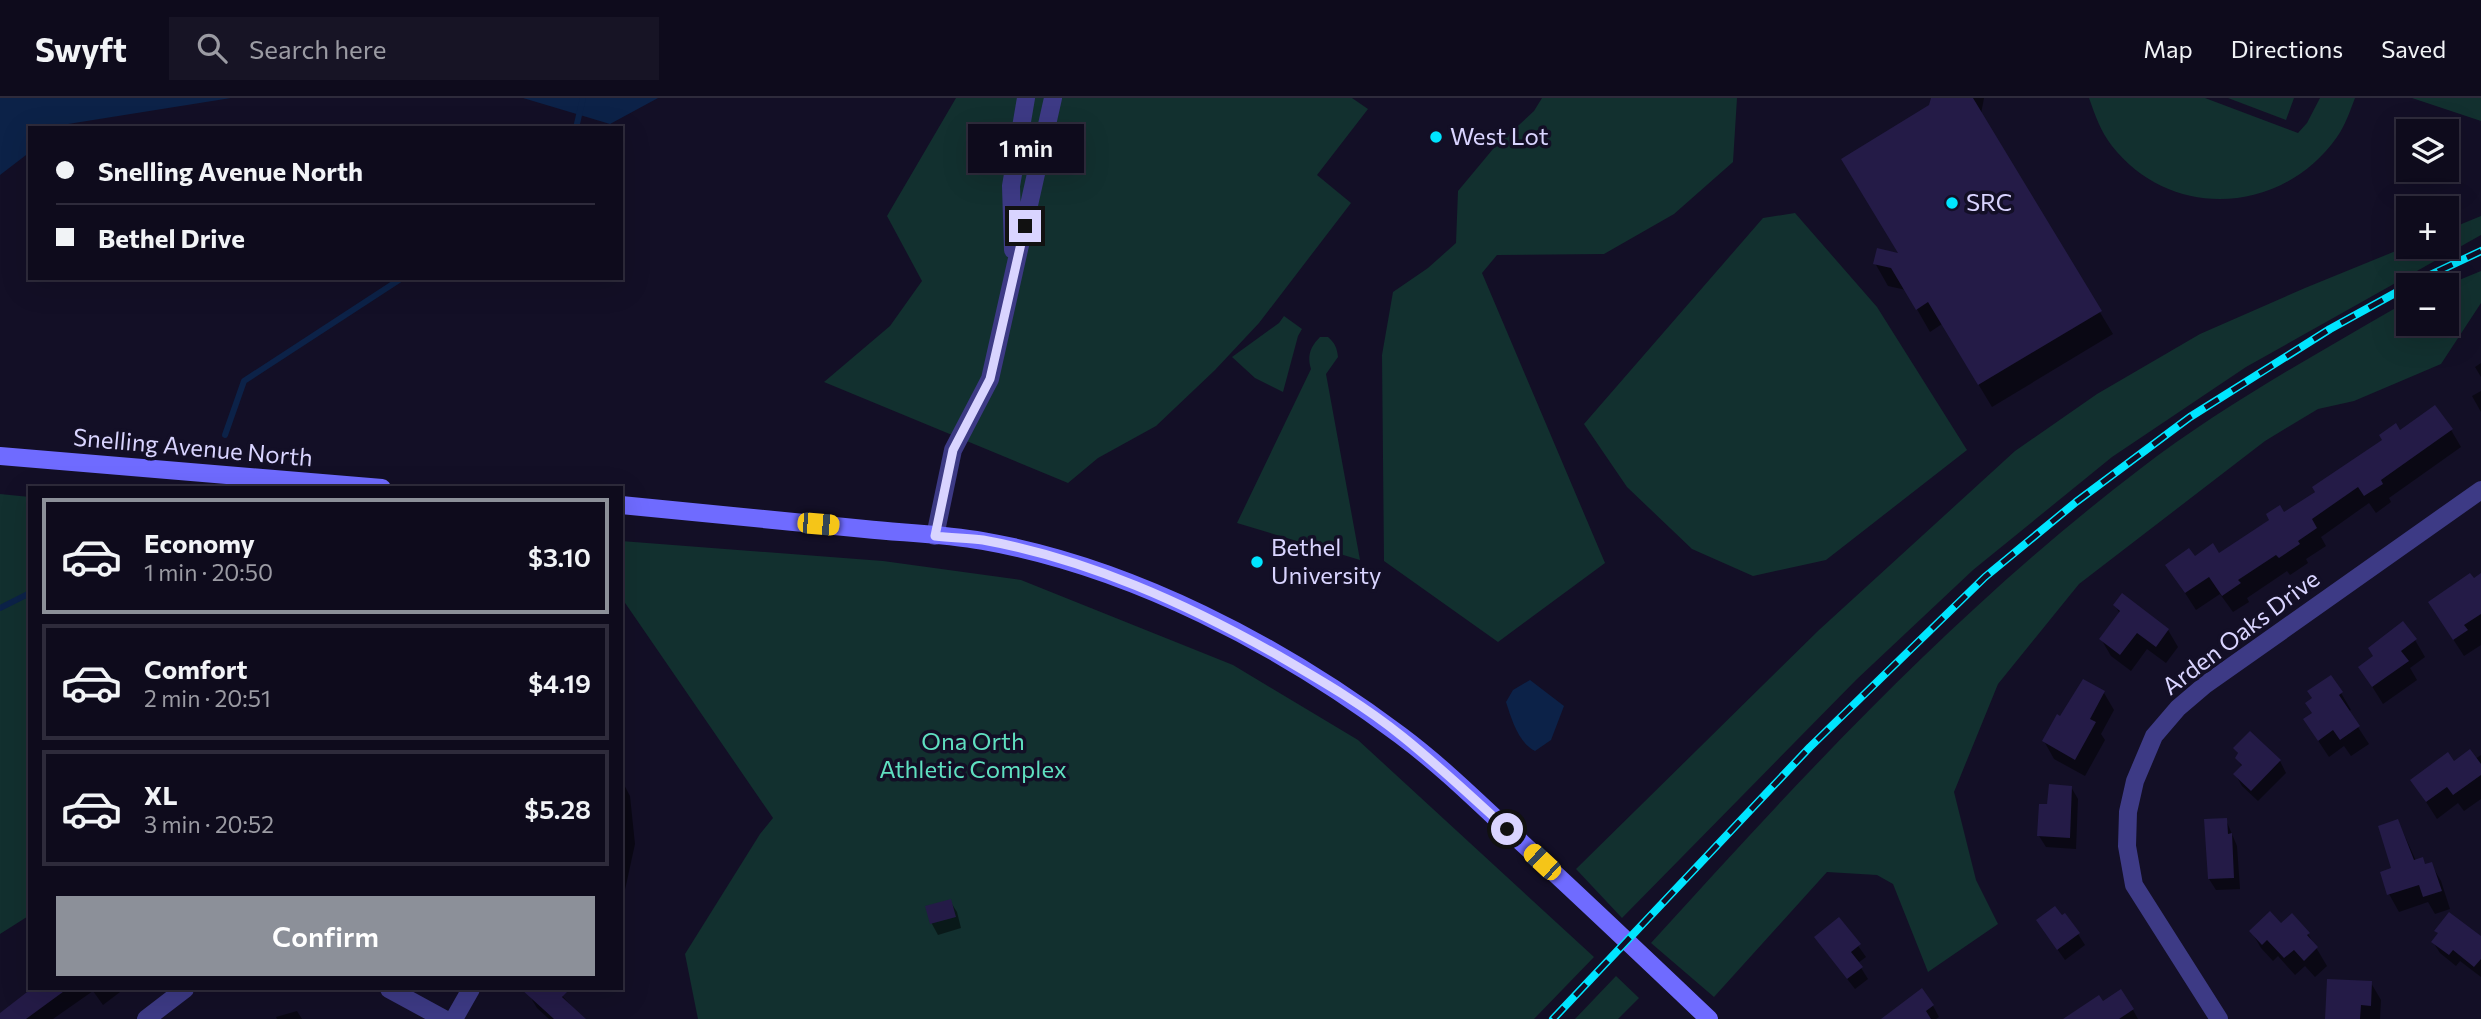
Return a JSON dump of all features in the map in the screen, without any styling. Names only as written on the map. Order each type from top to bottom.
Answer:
[{"type":"street","points":[[1013,278],[1011,186],[1026,98]]},
{"type":"street","points":[[935,536],[953,450],[990,379],[1053,98]]},
{"type":"street","name":"Snelling Avenue North","points":[[0,456],[358,486]]},
{"type":"street","name":"Arden Oaks Drive","points":[[2219,1019],[2134,885],[2127,846],[2128,812],[2135,781],[2154,736],[2178,708],[2205,685],[2481,490]]},
{"type":"street","points":[[623,505],[982,540],[1052,557],[1167,598],[1225,626],[1347,696],[1403,737],[1468,793],[1709,1019]]},
{"type":"street","points":[[146,1019],[185,990]]},
{"type":"street","points":[[391,990],[444,1019]]},
{"type":"street","points":[[454,1019],[470,990]]},
{"type":"green space","points":[[956,98],[1352,98],[1368,109],[1317,175],[1351,203],[1259,323],[1215,370],[1156,426],[1098,458],[1068,483],[824,382],[890,326],[922,281],[887,216]]},
{"type":"green space","points":[[1542,98],[1737,98],[1733,162],[1674,214],[1604,254],[1497,255],[1482,273],[1605,563],[1498,642],[1384,561],[1382,355],[1393,292],[1428,268],[1456,243],[1458,191],[1493,149],[1534,111]]},
{"type":"green space","points":[[2089,98],[2205,98],[2298,133],[2307,123],[2320,98],[2355,98],[2340,133],[2314,163],[2288,182],[2258,194],[2227,199],[2195,197],[2165,187],[2137,171],[2108,141]]},
{"type":"green space","points":[[2228,98],[2294,98],[2286,120]]},
{"type":"green space","points":[[2412,98],[2481,98],[2481,121]]},
{"type":"green space","points":[[1795,213],[1877,307],[1967,450],[1826,560],[1753,576],[1692,549],[1627,487],[1584,424],[1763,218]]},
{"type":"green space","points":[[2481,216],[2481,235],[2459,247],[2459,225]]},
{"type":"green space","points":[[2396,251],[2396,259],[2438,259],[2413,273],[2396,273],[2396,283],[2246,367],[2112,457],[1973,570],[1857,679],[1622,918],[1576,869],[1819,630],[2015,451],[2097,394],[2200,334]]},
{"type":"green space","points":[[2481,271],[2481,303],[2441,364],[2354,401],[2318,409],[2265,441],[2079,584],[1998,684],[1954,792],[1976,880],[1998,924],[1928,972],[1893,884],[1877,875],[1827,872],[1714,997],[1651,943],[1766,817],[1885,695],[1946,635],[2073,522],[2202,425],[2267,383],[2396,308],[2396,336],[2459,336],[2459,280]]},
{"type":"green space","points":[[1284,316],[1302,329],[1283,392],[1255,378],[1232,357],[1279,323]]},
{"type":"green space","points":[[1320,337],[1328,337],[1338,354],[1326,374],[1360,560],[1237,523],[1311,369],[1310,352]]},
{"type":"green space","points":[[0,494],[28,497],[28,916],[0,934]]},
{"type":"green space","name":"Ona Orth Athletic Complex","points":[[623,541],[883,561],[1021,580],[1233,665],[1358,740],[1594,957],[1534,1019],[698,1019],[685,954],[760,834],[773,818],[623,600]]},
{"type":"green space","points":[[1616,976],[1639,998],[1618,1019],[1575,1019]]},
{"type":"water","points":[[0,98],[231,98],[65,126],[28,126],[28,154],[0,175]]},
{"type":"water","points":[[523,98],[658,98],[610,124]]},
{"type":"water","points":[[1530,680],[1564,706],[1551,740],[1535,751],[1520,736],[1506,702],[1513,690]]},
{"type":"building","name":"SRC","points":[[1931,98],[1973,98],[2102,311],[1978,385],[1928,302],[1916,310],[1891,268],[1873,264],[1877,248],[1898,253],[1841,159],[1929,105]]},
{"type":"building","points":[[2435,405],[2453,429],[2381,480],[2383,484],[2364,496],[2358,487],[2312,519],[2317,528],[2298,541],[2300,544],[2279,558],[2276,555],[2238,580],[2241,583],[2222,596],[2209,577],[2185,593],[2165,565],[2189,548],[2195,556],[2213,543],[2219,553],[2269,520],[2266,514],[2280,505],[2284,512],[2315,492],[2312,487],[2382,440],[2379,435],[2396,423],[2400,430]]},
{"type":"building","points":[[2470,573],[2474,578],[2481,573],[2481,614],[2464,625],[2468,630],[2453,640],[2428,602]]},
{"type":"building","points":[[2122,593],[2169,629],[2156,647],[2137,633],[2120,655],[2099,639],[2120,611],[2113,605]]},
{"type":"building","points":[[2403,621],[2417,639],[2401,651],[2409,661],[2372,687],[2358,667],[2373,656],[2368,648]]},
{"type":"building","points":[[2331,675],[2343,692],[2339,695],[2360,726],[2340,740],[2333,730],[2318,741],[2303,719],[2312,713],[2305,703],[2312,698],[2307,691]]},
{"type":"building","points":[[2083,679],[2105,691],[2090,719],[2096,722],[2075,760],[2042,741],[2057,714],[2060,716]]},
{"type":"building","points":[[2250,731],[2281,760],[2251,791],[2233,774],[2242,765],[2235,758],[2238,753],[2233,748]]},
{"type":"building","points":[[2470,749],[2481,764],[2481,775],[2453,795],[2447,787],[2426,802],[2410,780],[2448,752],[2454,761]]},
{"type":"building","points":[[2049,784],[2072,786],[2070,838],[2037,836],[2039,804],[2047,804]]},
{"type":"building","points":[[2227,818],[2228,834],[2232,833],[2234,878],[2208,879],[2204,819]]},
{"type":"building","points":[[2398,819],[2414,860],[2423,857],[2425,864],[2432,862],[2442,891],[2423,897],[2419,885],[2387,895],[2380,872],[2391,868],[2378,826]]},
{"type":"building","points":[[951,899],[956,917],[930,924],[925,906]]},
{"type":"building","points":[[2055,906],[2062,915],[2065,913],[2080,933],[2057,950],[2036,920]]},
{"type":"building","points":[[2270,911],[2281,923],[2292,913],[2310,933],[2307,935],[2318,947],[2304,961],[2294,950],[2284,958],[2267,940],[2262,945],[2249,931]]},
{"type":"building","points":[[2449,912],[2481,936],[2481,959],[2474,967],[2453,950],[2449,955],[2431,942],[2438,933],[2434,931]]},
{"type":"building","points":[[1839,917],[1861,944],[1851,952],[1863,967],[1847,979],[1814,937]]},
{"type":"building","points":[[2327,979],[2372,981],[2371,1006],[2361,1005],[2360,1019],[2325,1019]]},
{"type":"building","points":[[1922,988],[1934,1005],[1926,1011],[1931,1019],[1881,1019]]},
{"type":"building","points":[[2121,989],[2134,1009],[2119,1019],[2063,1019],[2099,995],[2103,1001]]},
{"type":"building","points":[[30,990],[66,990],[26,1019],[0,1019],[0,1013]]},
{"type":"building","points":[[522,990],[569,990],[562,997],[586,1019],[554,1019]]},
{"type":"waterway","points":[[576,126],[583,98]]},
{"type":"waterway","points":[[225,435],[244,381],[399,280]]},
{"type":"waterway","points":[[0,608],[28,594]]},
{"type":"railway","points":[[2434,273],[2481,251]]},
{"type":"railway","points":[[1553,1019],[1810,747],[1985,577],[2076,502],[2190,417],[2330,329],[2396,293]]},
{"type":"place","name":"West Lot","points":[[1436,137]]},
{"type":"place","name":"SRC","points":[[1952,203]]},
{"type":"place","name":"Bethel University","points":[[1257,562]]},
{"type":"route","points":[[1025,226],[990,379],[953,450],[935,536],[982,540],[1052,557],[1167,598],[1225,626],[1347,696],[1403,737],[1507,829]]}]
